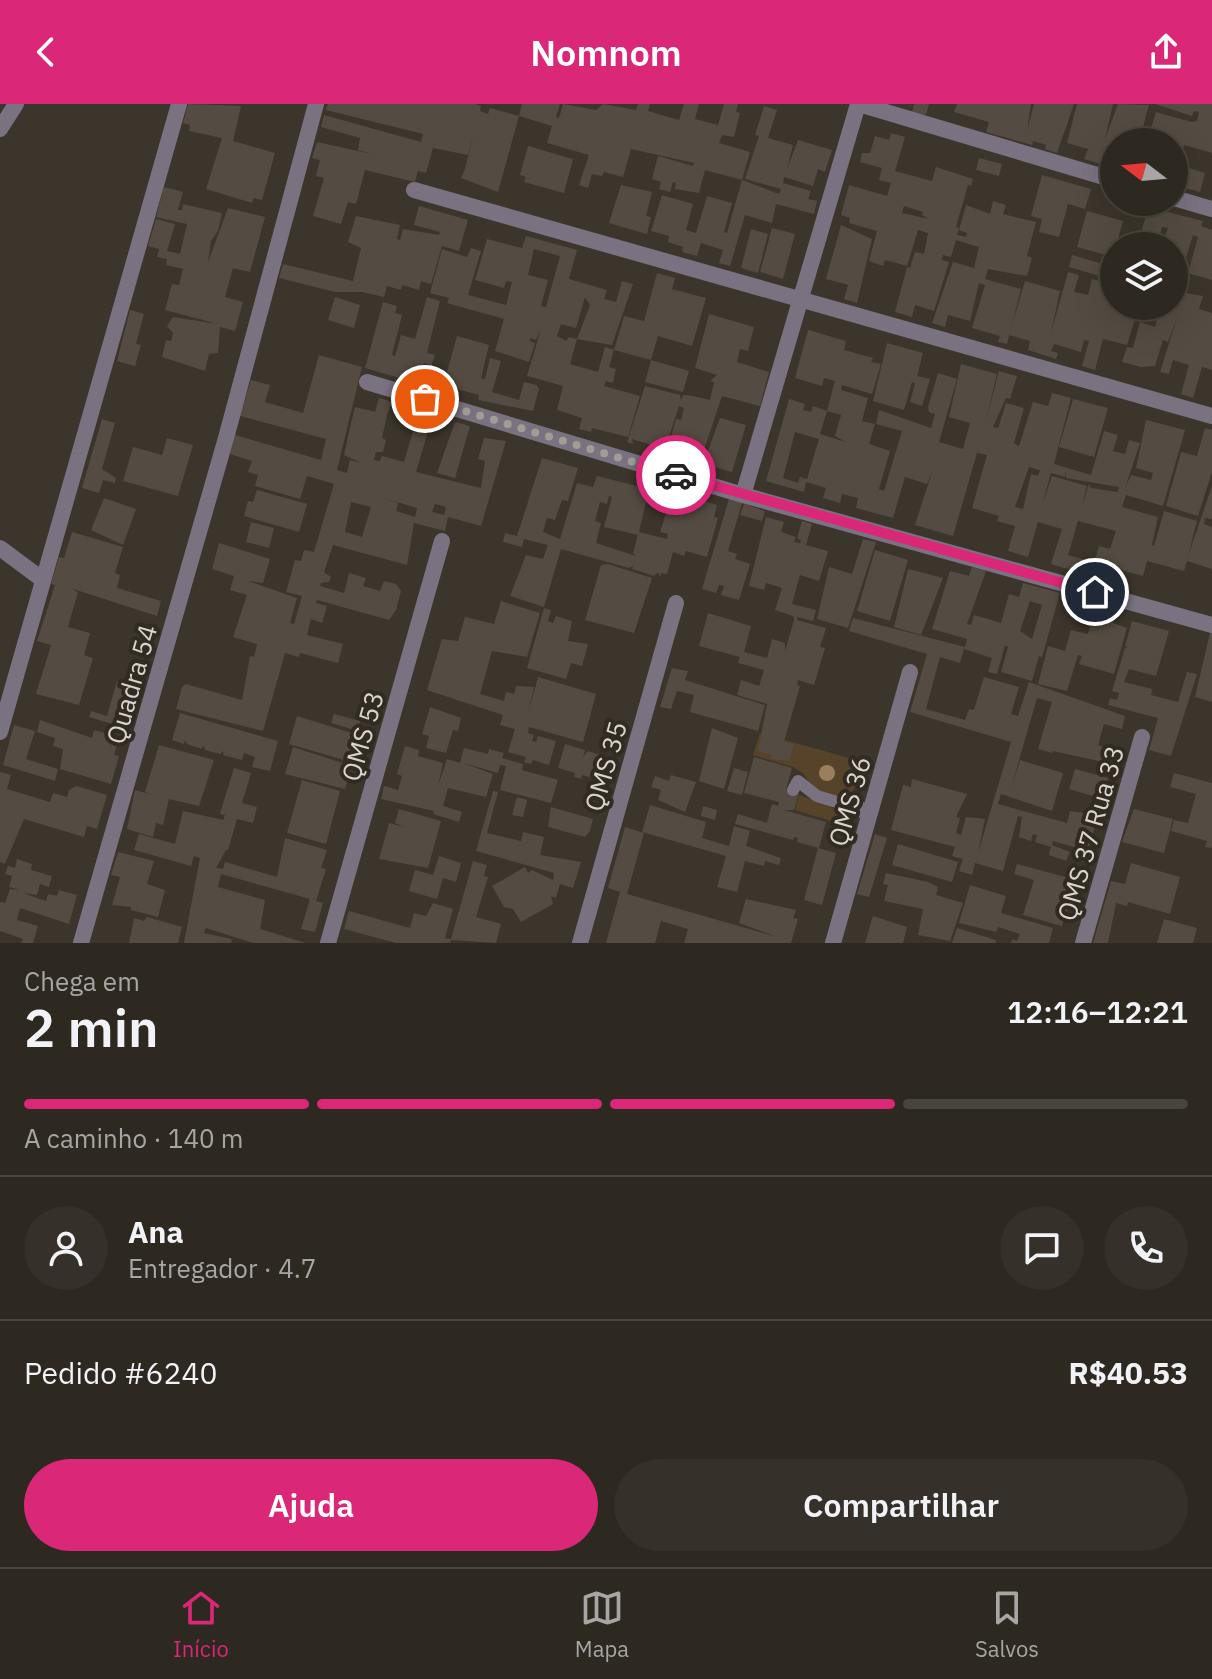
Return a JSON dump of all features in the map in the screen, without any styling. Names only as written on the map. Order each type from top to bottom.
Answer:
[{"type":"street","points":[[0,129],[16,104]]},
{"type":"street","points":[[0,732],[179,104]]},
{"type":"street","name":"Quadra 54","points":[[81,943],[226,438],[316,104]]},
{"type":"street","points":[[743,495],[859,104],[1100,176]]},
{"type":"street","points":[[414,190],[1212,416]]},
{"type":"street","points":[[1188,202],[1212,209]]},
{"type":"street","points":[[367,382],[743,495],[1212,625]]},
{"type":"street","name":"QMS 53","points":[[328,943],[442,541]]},
{"type":"street","points":[[0,548],[43,580]]},
{"type":"street","name":"QMS 35","points":[[580,943],[676,603]]},
{"type":"street","name":"QMS 36","points":[[833,943],[910,672]]},
{"type":"street","name":"QMS 37 Rua 33","points":[[1083,943],[1142,737]]},
{"type":"street","points":[[850,806],[870,813]]},
{"type":"lane","points":[[793,790],[798,781],[817,796],[850,806]]},
{"type":"shaded area","points":[[760,733],[863,762],[852,795],[834,799],[812,788],[804,774],[793,767],[753,755]]},
{"type":"shaded area","points":[[799,795],[831,806],[842,817],[831,821],[795,810]]},
{"type":"building","points":[[188,104],[241,106],[233,141],[275,153],[262,200],[254,198],[252,203],[206,189],[222,138],[189,131],[190,125],[183,123]]},
{"type":"building","points":[[328,104],[475,104],[481,106],[480,111],[488,114],[490,108],[519,116],[498,192],[461,178],[465,169],[474,133],[468,155],[433,148],[426,173],[418,171],[415,182],[365,170],[356,204],[348,202],[341,224],[313,216],[324,178],[316,176],[320,160],[312,158],[317,142],[372,154],[358,150],[360,138],[321,127],[324,115],[421,142],[423,134],[326,110]]},
{"type":"building","points":[[522,104],[560,104],[556,117],[559,118],[563,104],[596,110],[603,104],[636,110],[638,104],[650,104],[648,111],[679,120],[684,104],[699,104],[695,119],[718,125],[724,104],[738,104],[736,112],[740,113],[734,137],[722,135],[719,143],[750,152],[742,180],[705,170],[699,193],[675,189],[676,183],[673,182],[670,192],[659,189],[661,182],[652,179],[658,156],[693,166],[694,163],[631,149],[623,177],[604,172],[602,176],[592,174],[588,188],[579,185],[589,155],[547,143],[552,126],[519,116]]},
{"type":"building","points":[[914,104],[929,104],[926,115],[912,112]]},
{"type":"building","points":[[957,104],[1031,104],[1027,131],[1034,104],[1074,104],[1057,153],[1033,141],[1032,145],[986,132],[989,122],[954,112]]},
{"type":"building","points":[[1077,104],[1113,104],[1108,128],[1100,128],[1100,164],[1084,159],[1088,149],[1067,143]]},
{"type":"building","points":[[1118,104],[1149,105],[1143,128],[1109,128]]},
{"type":"building","points":[[1155,104],[1212,104],[1212,153],[1188,146],[1188,128],[1151,128],[1156,112],[1191,122],[1197,121],[1199,112],[1194,111],[1192,116]]},
{"type":"building","points":[[764,106],[777,110],[768,138],[793,145],[787,169],[798,140],[832,150],[825,172],[818,169],[813,186],[784,177],[783,183],[811,191],[808,199],[817,201],[814,214],[776,204],[772,223],[745,215],[730,266],[719,263],[723,250],[701,243],[697,256],[682,252],[683,247],[668,242],[669,236],[651,231],[662,195],[693,204],[686,230],[696,233],[707,196],[732,203],[724,232],[727,233],[742,180],[779,194],[781,189],[745,179],[759,136],[755,135]]},
{"type":"building","points":[[891,133],[905,137],[895,171],[932,181],[936,167],[973,179],[971,186],[968,185],[956,227],[959,228],[957,235],[966,237],[967,233],[959,230],[966,205],[990,214],[993,201],[1006,205],[1003,214],[1036,222],[1027,256],[1032,258],[1027,276],[988,269],[985,279],[1021,289],[1007,344],[998,342],[1000,336],[972,328],[985,285],[979,283],[970,321],[948,315],[945,327],[932,323],[953,262],[974,268],[979,247],[956,240],[951,257],[943,255],[942,260],[949,262],[934,311],[915,305],[912,317],[895,312],[907,267],[910,268],[915,252],[924,254],[928,233],[918,230],[907,266],[885,260],[883,266],[869,261],[877,231],[849,223],[850,218],[841,215],[849,185],[887,196],[891,183],[879,180],[882,168],[860,162],[862,153],[870,153],[875,136],[889,140]],"holes":[[[904,206],[923,212],[922,215],[929,219],[902,213]]]},
{"type":"building","points":[[528,146],[573,159],[564,193],[524,182],[526,177],[520,175]]},
{"type":"building","points":[[979,158],[1002,164],[999,176],[976,170]]},
{"type":"building","points":[[1188,168],[1205,173],[1200,192],[1188,189]]},
{"type":"building","points":[[1042,175],[1091,189],[1085,209],[1068,204],[1059,237],[1039,232],[1042,219],[1031,216]]},
{"type":"building","points":[[621,185],[652,192],[646,216],[651,217],[647,234],[609,223]]},
{"type":"building","points":[[164,187],[183,192],[178,210],[182,210],[183,204],[222,213],[218,231],[211,241],[208,262],[228,208],[265,217],[250,272],[233,268],[225,297],[243,302],[235,331],[220,327],[218,353],[209,354],[205,371],[162,357],[166,340],[171,341],[173,333],[167,326],[173,317],[218,324],[165,310],[172,284],[179,285],[183,269],[166,265],[167,259],[157,257],[159,249],[148,246],[156,219],[175,224],[167,251],[180,254],[187,224],[156,217]]},
{"type":"building","points":[[419,206],[468,220],[459,251],[442,246],[431,284],[421,281],[419,290],[402,285],[401,290],[387,286],[384,297],[362,292],[335,292],[279,278],[283,264],[353,281],[361,248],[348,242],[356,216],[400,225],[397,239],[400,240],[403,229],[439,235],[440,232],[414,225]]},
{"type":"building","points":[[1087,211],[1123,221],[1120,232],[1100,232],[1100,253],[1077,247]]},
{"type":"building","points":[[1146,216],[1183,216],[1203,221],[1201,226],[1212,230],[1212,280],[1188,273],[1198,237],[1193,235],[1188,251],[1188,232],[1167,232],[1168,228],[1162,227],[1161,232],[1141,232]]},
{"type":"building","points":[[841,225],[872,239],[857,303],[844,299],[848,285],[826,279]]},
{"type":"building","points":[[772,228],[795,234],[783,279],[760,272]]},
{"type":"building","points":[[751,229],[768,234],[758,273],[741,268]]},
{"type":"building","points":[[526,236],[577,250],[569,279],[607,290],[604,299],[616,302],[622,281],[633,284],[612,345],[577,339],[570,364],[598,372],[605,347],[614,350],[609,367],[616,369],[613,383],[606,381],[604,386],[640,396],[628,437],[592,428],[591,432],[579,429],[582,418],[557,410],[563,386],[527,376],[541,329],[536,340],[530,338],[535,343],[529,362],[495,351],[504,319],[447,303],[449,298],[430,293],[442,249],[467,257],[471,248],[481,251],[468,295],[506,305],[512,282],[506,281],[504,288],[475,280],[487,239],[522,248]],"holes":[[[534,249],[560,256],[546,307],[541,306],[548,280],[528,275]],[[585,297],[590,305],[577,339],[569,337],[566,341],[557,336],[561,324],[576,328]]]},
{"type":"building","points":[[1072,255],[1100,263],[1100,276],[1069,267]]},
{"type":"building","points":[[1068,272],[1079,275],[1074,292],[1088,295],[1092,279],[1100,281],[1100,320],[1135,320],[1127,345],[1103,339],[1095,370],[1082,366],[1089,341],[1084,340],[1081,352],[1054,344],[1051,351],[1058,353],[1056,359],[1028,350],[1030,341],[1009,335],[1025,281],[1060,291],[1051,333]]},
{"type":"building","points":[[657,273],[675,278],[672,289],[706,298],[692,346],[658,336],[651,360],[614,350],[624,316],[644,321]]},
{"type":"building","points":[[1188,293],[1203,296],[1199,309],[1212,313],[1212,370],[1202,367],[1193,398],[1181,394],[1189,365],[1173,360],[1169,374],[1160,372],[1176,320],[1188,320]]},
{"type":"building","points":[[335,297],[360,305],[354,328],[328,320]]},
{"type":"building","points":[[427,297],[440,301],[427,353],[435,355],[431,366],[424,363],[420,374],[406,370],[403,379],[365,368],[383,302],[397,306],[395,313],[402,315],[392,355],[395,356],[401,335],[415,339]]},
{"type":"building","points":[[130,310],[144,314],[136,344],[141,345],[135,366],[117,361]]},
{"type":"building","points":[[709,314],[754,327],[748,351],[740,349],[737,362],[769,372],[760,406],[722,396],[702,456],[668,447],[676,419],[681,420],[684,408],[679,406],[665,449],[632,439],[633,444],[627,442],[645,386],[680,395],[681,400],[683,395],[688,395],[710,400],[714,382],[710,381],[717,375],[695,368]]},
{"type":"building","points":[[1157,320],[1176,320],[1168,342],[1163,340],[1155,366],[1141,367],[1122,362],[1127,347],[1133,348],[1140,322],[1155,327]]},
{"type":"building","points":[[808,330],[846,341],[844,350],[873,358],[871,362],[881,364],[872,394],[842,385],[841,390],[868,398],[862,421],[875,424],[869,444],[890,451],[879,489],[884,491],[902,431],[876,424],[879,410],[931,428],[935,414],[929,412],[928,407],[938,373],[957,379],[939,442],[963,449],[970,423],[949,417],[961,364],[997,374],[985,425],[999,371],[1017,376],[1010,399],[1006,398],[993,427],[998,428],[1006,403],[1024,408],[1014,443],[1019,446],[1033,402],[1048,406],[1052,393],[1071,398],[1054,464],[1091,475],[1104,431],[1118,435],[1113,451],[1125,454],[1129,440],[1140,443],[1125,488],[1131,475],[1151,480],[1153,473],[1136,468],[1146,420],[1185,430],[1163,506],[1126,495],[1122,507],[1158,517],[1154,546],[1164,511],[1197,521],[1188,556],[1212,486],[1212,519],[1205,518],[1204,524],[1212,527],[1212,569],[1187,561],[1184,571],[1147,561],[1143,576],[1106,566],[1103,577],[1064,568],[1051,564],[1062,529],[1038,522],[1028,557],[1008,551],[1015,526],[997,521],[999,516],[972,508],[987,455],[977,453],[953,536],[915,525],[933,469],[927,484],[905,477],[893,518],[856,508],[858,498],[842,494],[840,503],[823,498],[826,488],[813,484],[806,482],[804,492],[766,481],[789,399],[805,404],[803,410],[811,412],[813,406],[827,411],[835,381],[824,378],[822,386],[795,378]],"holes":[[[827,411],[841,415],[835,436],[846,442],[820,434]],[[795,432],[819,439],[807,479],[800,477],[798,483],[783,478]],[[1029,467],[1040,470],[1038,476],[1031,474],[1023,509],[1015,507]],[[1066,471],[1066,478],[1119,487],[1118,492],[1091,488],[1089,484],[1082,506],[1087,486],[1052,476],[1042,505],[1051,473],[1065,477]],[[1078,521],[1116,531],[1110,549],[1099,546],[1094,562],[1068,555]]]},
{"type":"building","points":[[457,336],[489,345],[481,378],[485,379],[490,358],[501,361],[492,392],[519,400],[524,382],[537,385],[539,389],[533,411],[478,400],[479,395],[442,385],[441,389],[429,386],[432,375],[445,379]]},
{"type":"building","points":[[887,343],[923,353],[917,376],[930,379],[922,406],[910,402],[915,383],[912,382],[904,410],[873,401]]},
{"type":"building","points":[[319,355],[362,367],[337,470],[347,473],[350,460],[361,463],[344,455],[355,407],[375,412],[379,398],[397,403],[396,406],[391,404],[387,415],[382,438],[386,440],[383,452],[376,452],[374,460],[380,461],[382,456],[404,462],[419,411],[433,415],[416,472],[481,488],[485,461],[478,459],[484,438],[506,441],[481,526],[448,517],[445,531],[414,523],[407,565],[333,545],[324,572],[331,577],[329,582],[320,586],[344,593],[349,573],[366,578],[363,586],[380,591],[384,581],[396,584],[401,591],[396,610],[389,620],[317,600],[316,603],[327,606],[322,623],[311,619],[307,635],[343,644],[338,663],[300,653],[299,657],[285,653],[263,731],[176,709],[182,687],[186,684],[242,700],[250,656],[254,657],[257,644],[233,637],[247,595],[230,590],[234,576],[212,569],[219,543],[270,559],[263,583],[248,581],[297,598],[290,623],[294,624],[302,596],[286,592],[295,560],[301,561],[304,550],[314,552],[334,484],[307,476],[300,499],[255,486],[258,475],[248,472],[252,461],[230,454],[235,435],[321,460],[326,439],[240,416],[251,380],[270,385],[265,402],[303,413]],"holes":[[[380,497],[417,508],[415,517],[396,511],[398,503]],[[351,502],[371,507],[362,537],[345,532]],[[435,504],[446,507],[444,515],[432,512]]]},
{"type":"building","points":[[651,360],[689,371],[683,392],[645,382]]},
{"type":"building","points":[[1073,399],[1108,408],[1094,457],[1059,447]]},
{"type":"building","points":[[720,418],[746,425],[732,472],[703,464]]},
{"type":"building","points":[[102,419],[115,423],[102,469],[116,478],[115,483],[103,480],[99,493],[82,488]]},
{"type":"building","points":[[455,422],[470,426],[455,478],[437,473]]},
{"type":"building","points":[[1205,428],[1212,430],[1212,472],[1198,516],[1166,506],[1181,452],[1197,456]]},
{"type":"building","points":[[167,438],[193,445],[178,496],[123,481],[133,447],[162,455]]},
{"type":"building","points":[[542,458],[578,468],[568,501],[562,500],[555,520],[547,518],[543,532],[560,539],[577,483],[593,487],[597,476],[649,489],[639,532],[667,539],[668,534],[660,532],[672,496],[664,494],[667,482],[692,490],[690,497],[717,505],[714,517],[718,518],[707,557],[686,551],[684,556],[673,552],[667,574],[661,573],[660,577],[658,572],[654,576],[632,569],[633,566],[629,568],[561,549],[544,607],[510,596],[526,555],[543,559],[548,545],[524,539],[522,547],[503,542],[505,533],[517,536]],"holes":[[[609,496],[612,497],[604,527],[638,535],[633,553],[636,556],[596,543],[601,523],[595,521],[600,502],[607,504]]]},
{"type":"building","points":[[257,490],[307,504],[299,532],[244,516],[248,501],[253,502]]},
{"type":"building","points":[[104,498],[136,509],[123,545],[91,530]]},
{"type":"building","points":[[729,499],[742,503],[728,551],[737,554],[735,559],[750,564],[739,600],[721,595],[724,586],[719,585],[716,593],[702,589]]},
{"type":"building","points":[[744,504],[765,511],[762,521],[740,515]]},
{"type":"building","points":[[766,517],[784,522],[781,532],[796,537],[794,542],[800,543],[801,540],[797,538],[802,521],[812,524],[806,545],[828,551],[819,581],[800,575],[792,604],[816,610],[813,621],[797,617],[797,620],[826,628],[820,647],[825,648],[814,685],[798,680],[797,685],[800,686],[784,742],[794,744],[789,761],[771,759],[772,755],[758,751],[767,704],[737,695],[741,680],[759,686],[764,670],[738,663],[740,657],[699,646],[708,613],[751,626],[744,652],[767,658],[772,639],[785,643],[785,651],[794,620],[793,616],[775,610],[782,588],[766,583],[764,590],[749,586]]},
{"type":"building","points":[[251,522],[274,528],[269,548],[246,542]]},
{"type":"building","points":[[72,532],[123,547],[115,573],[120,575],[117,588],[161,601],[157,616],[70,588],[78,592],[68,627],[90,633],[84,655],[93,658],[79,705],[36,694],[51,645],[37,641],[55,585],[51,584],[59,557],[64,558]]},
{"type":"building","points":[[863,539],[876,542],[848,628],[817,619],[829,567],[852,574]]},
{"type":"building","points":[[875,550],[908,560],[890,621],[857,611]]},
{"type":"building","points":[[608,564],[652,578],[634,633],[585,620],[601,565]]},
{"type":"building","points":[[972,567],[986,571],[967,624],[971,625],[974,615],[1001,623],[1009,594],[1019,597],[1023,583],[1060,593],[1042,657],[1039,656],[1032,681],[1001,672],[1008,647],[1005,645],[997,674],[988,672],[992,658],[964,649],[960,663],[940,657],[926,709],[965,720],[969,709],[974,710],[984,677],[1019,687],[1011,714],[1018,716],[1029,682],[1125,716],[1122,729],[1104,724],[1098,745],[1115,751],[1112,764],[1052,753],[1038,749],[1052,702],[1037,698],[1011,788],[1020,760],[1063,773],[1052,811],[1001,794],[998,804],[1067,823],[1070,811],[1098,815],[1088,851],[1053,841],[1052,845],[1070,852],[1066,861],[1049,855],[1051,847],[1035,842],[1037,835],[1033,834],[1031,841],[1019,837],[1022,817],[1018,816],[1003,871],[975,863],[972,875],[959,871],[963,859],[952,856],[955,847],[891,830],[903,785],[911,787],[912,779],[967,794],[956,817],[960,818],[956,833],[961,835],[966,817],[985,819],[978,853],[1011,742],[910,712],[927,654],[849,631],[853,618],[965,647],[967,639],[932,629],[950,571],[969,576]],"holes":[[[1030,601],[1042,605],[1032,639],[1020,631]]]},
{"type":"building","points":[[908,569],[943,578],[921,635],[894,627]]},
{"type":"building","points":[[501,601],[540,613],[527,657],[492,651],[480,694],[504,701],[506,692],[514,694],[516,686],[534,687],[529,710],[538,677],[596,694],[583,742],[529,727],[528,733],[534,735],[532,741],[536,742],[538,736],[556,741],[549,765],[533,760],[531,764],[524,762],[526,757],[508,752],[515,729],[500,725],[503,715],[427,690],[442,639],[458,641],[465,617],[494,624]]},
{"type":"building","points":[[1097,602],[1117,607],[1113,623],[1127,628],[1114,674],[1079,664],[1082,656],[1078,655],[1067,691],[1038,684],[1048,646],[1065,651],[1071,630],[1088,634]]},
{"type":"building","points":[[544,608],[551,610],[548,621],[553,623],[556,616],[572,621],[568,641],[588,644],[582,666],[571,663],[566,679],[527,668]]},
{"type":"building","points":[[1132,621],[1169,631],[1156,676],[1129,669],[1124,682],[1152,689],[1151,695],[1178,702],[1187,672],[1197,674],[1171,756],[1149,750],[1158,718],[1108,705],[1110,698],[1117,700],[1119,693],[1112,691],[1125,648],[1128,647],[1125,646]]},
{"type":"building","points":[[1212,633],[1212,702],[1195,697]]},
{"type":"building","points":[[672,668],[688,671],[685,680],[765,705],[758,731],[690,712],[694,695],[677,691],[671,709],[660,707]]},
{"type":"building","points":[[117,681],[137,687],[125,728],[89,717],[91,711],[107,716]]},
{"type":"building","points":[[430,707],[461,718],[458,731],[453,730],[446,753],[426,748],[429,736],[422,734]]},
{"type":"building","points":[[180,713],[278,741],[270,771],[252,767],[255,757],[244,753],[242,760],[223,755],[224,751],[220,754],[205,750],[203,745],[202,749],[187,744],[185,740],[184,744],[172,740]]},
{"type":"building","points":[[334,714],[360,721],[358,731],[331,723]]},
{"type":"building","points":[[297,716],[358,735],[351,762],[289,744]]},
{"type":"building","points":[[40,720],[92,738],[94,730],[119,737],[114,755],[119,756],[111,784],[60,769],[63,749],[53,746],[55,738],[37,732]]},
{"type":"building","points":[[14,725],[35,731],[26,759],[58,769],[55,781],[3,765]]},
{"type":"building","points":[[712,728],[738,738],[724,789],[699,781]]},
{"type":"building","points":[[565,744],[585,750],[583,757],[588,751],[607,757],[600,780],[582,775],[581,779],[574,777],[575,773],[558,768]]},
{"type":"building","points":[[159,745],[214,760],[199,806],[169,799],[163,825],[156,823],[153,837],[127,829],[135,790],[153,795],[145,792]]},
{"type":"building","points":[[405,746],[419,750],[418,756],[443,763],[438,786],[447,759],[460,763],[464,748],[488,754],[489,749],[504,753],[502,758],[523,764],[522,770],[558,780],[551,803],[500,790],[506,766],[500,765],[498,773],[463,763],[493,774],[486,797],[448,788],[443,806],[462,812],[459,822],[433,814],[434,811],[381,799],[384,786],[398,790],[402,776],[397,774]]},
{"type":"building","points":[[293,747],[352,766],[345,789],[285,774]]},
{"type":"building","points":[[754,757],[792,768],[786,789],[799,793],[794,810],[784,810],[826,822],[819,848],[797,842],[798,838],[794,837],[793,840],[735,824],[738,814],[767,823],[772,804],[778,806],[779,802],[744,793]]},
{"type":"building","points":[[234,768],[251,773],[242,803],[257,807],[253,823],[237,819],[228,850],[216,868],[223,869],[225,862],[277,877],[285,838],[327,850],[321,868],[326,869],[316,901],[323,903],[315,932],[301,929],[310,899],[221,874],[218,887],[265,900],[260,929],[306,943],[253,943],[206,928],[204,933],[232,939],[231,943],[184,943],[200,858],[194,856],[191,866],[134,850],[139,834],[175,844],[183,811],[223,820],[225,815],[220,814]]},
{"type":"building","points":[[734,768],[748,772],[742,795],[727,791]]},
{"type":"building","points":[[1075,769],[1108,778],[1103,799],[1069,789]]},
{"type":"building","points":[[0,772],[11,775],[7,789],[50,802],[53,793],[67,797],[69,790],[76,786],[107,795],[97,829],[87,826],[84,837],[24,819],[5,864],[0,862]]},
{"type":"building","points":[[1174,773],[1212,783],[1212,848],[1205,847],[1207,841],[1171,831],[1174,820],[1188,823],[1196,794],[1170,787]]},
{"type":"building","points":[[671,775],[696,782],[685,812],[658,800],[661,790],[651,787],[655,776],[669,781]]},
{"type":"building","points":[[302,780],[340,791],[326,844],[287,833]]},
{"type":"building","points":[[493,791],[498,792],[487,833],[521,841],[523,832],[544,837],[540,855],[581,862],[573,888],[560,884],[556,898],[551,896],[553,904],[521,922],[513,909],[504,907],[492,886],[525,867],[528,873],[532,870],[553,880],[554,873],[476,851]]},
{"type":"building","points":[[517,797],[527,800],[523,817],[512,815]]},
{"type":"building","points":[[650,805],[706,822],[702,838],[729,846],[734,826],[750,831],[746,846],[781,858],[779,865],[765,861],[764,866],[745,861],[737,892],[717,887],[726,856],[642,832]]},
{"type":"building","points":[[703,806],[717,810],[715,820],[701,816]]},
{"type":"building","points":[[551,807],[593,819],[590,831],[585,837],[548,827]]},
{"type":"building","points":[[399,809],[441,821],[428,868],[379,859],[389,823],[404,827],[395,823]]},
{"type":"building","points":[[1134,809],[1173,819],[1164,853],[1122,842]]},
{"type":"building","points":[[625,827],[644,833],[627,894],[777,937],[739,923],[746,899],[796,910],[793,918],[798,919],[791,943],[684,943],[688,929],[661,921],[655,943],[606,943],[620,892],[608,888]]},
{"type":"building","points":[[875,834],[887,838],[869,897],[857,894]]},
{"type":"building","points":[[898,844],[958,862],[952,882],[892,865]]},
{"type":"building","points":[[818,848],[836,853],[822,905],[804,900]]},
{"type":"building","points":[[118,852],[154,861],[147,884],[165,890],[158,917],[131,910],[131,907],[112,905],[120,877],[111,875]]},
{"type":"building","points":[[439,856],[461,863],[456,882],[443,878],[437,899],[409,891],[415,870],[433,875]]},
{"type":"building","points":[[17,859],[32,864],[31,870],[52,876],[49,887],[40,884],[37,895],[23,893],[46,901],[48,894],[57,896],[59,890],[77,895],[69,924],[20,908],[17,920],[38,926],[33,943],[21,943],[23,939],[0,931],[0,902],[5,903],[10,889],[20,890],[9,887],[12,876],[5,874],[8,866],[15,868]]},
{"type":"building","points":[[473,861],[487,865],[484,876],[488,877],[476,917],[501,924],[496,943],[451,940],[450,943],[396,943],[344,929],[349,911],[410,928],[414,913],[426,916],[433,903],[453,909],[445,938],[451,939]]},
{"type":"building","points":[[1131,863],[1180,877],[1170,914],[1128,902],[1127,906],[1116,903],[1108,943],[1093,943],[1111,881],[1125,884]]},
{"type":"building","points":[[1017,864],[1080,881],[1077,892],[1073,891],[1062,926],[1023,915],[1034,880],[1014,874]]},
{"type":"building","points":[[886,873],[928,882],[938,887],[936,895],[963,903],[950,941],[918,935],[923,909],[884,901],[888,885],[883,884]]},
{"type":"building","points":[[970,885],[1006,896],[1001,913],[1053,928],[1049,943],[1011,943],[1012,939],[1017,941],[1020,934],[998,927],[996,932],[959,923]]},
{"type":"building","points":[[873,916],[907,927],[903,943],[865,943]]},
{"type":"building","points":[[147,917],[182,927],[178,943],[129,943],[134,918],[144,921]]},
{"type":"building","points":[[1164,919],[1197,928],[1193,943],[1157,943]]},
{"type":"building","points":[[957,928],[996,940],[996,943],[952,943]]},
{"type":"way so far","points":[[425,399],[676,475]]},
{"type":"route","points":[[676,475],[1095,592]]}]
